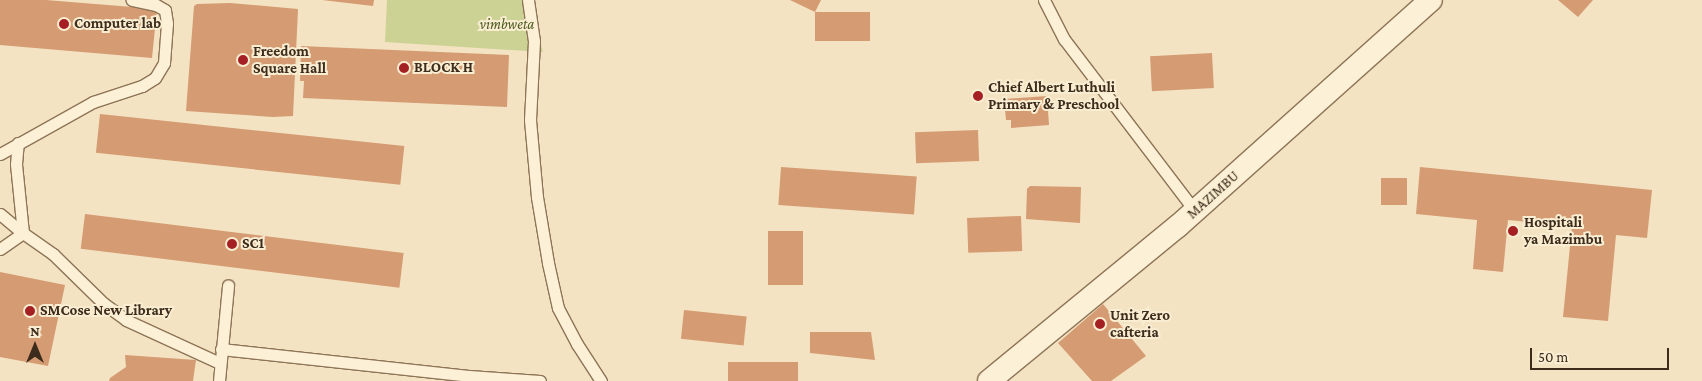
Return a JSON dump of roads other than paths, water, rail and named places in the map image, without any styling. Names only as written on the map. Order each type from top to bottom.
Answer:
[{"type":"street","name":"MAZIMBU","points":[[989,381],[1195,210],[1431,0]]},
{"type":"lane","points":[[0,154],[93,102],[142,86],[155,78],[164,64],[167,23],[165,10],[156,5],[132,0]]},
{"type":"lane","points":[[528,0],[534,41],[530,120],[538,197],[548,263],[558,308],[577,344],[601,381]]},
{"type":"lane","points":[[1044,0],[1064,39],[1195,210]]},
{"type":"lane","points":[[18,143],[16,173],[23,233]]},
{"type":"lane","points":[[0,214],[53,254],[103,304],[126,320],[220,363]]},
{"type":"lane","points":[[0,249],[23,233]]},
{"type":"lane","points":[[219,381],[228,284]]},
{"type":"lane","points":[[221,349],[469,376],[540,381]]},
{"type":"place","name":"Computer lab","points":[[64,24]]},
{"type":"place","name":"Freedom Square Hall","points":[[243,60]]},
{"type":"place","name":"BLOCK H","points":[[404,68]]},
{"type":"place","name":"Chief Albert Luthuli Primary & Preschool","points":[[978,96]]},
{"type":"place","name":"Hospitali ya Mazimbu","points":[[1513,231]]},
{"type":"place","name":"SC1","points":[[232,244]]},
{"type":"place","name":"SMCose New Library","points":[[30,311]]},
{"type":"place","name":"Unit Zero cafteria","points":[[1100,324]]},
{"type":"park label","name":"vimbweta","points":[[507,25]]}]
